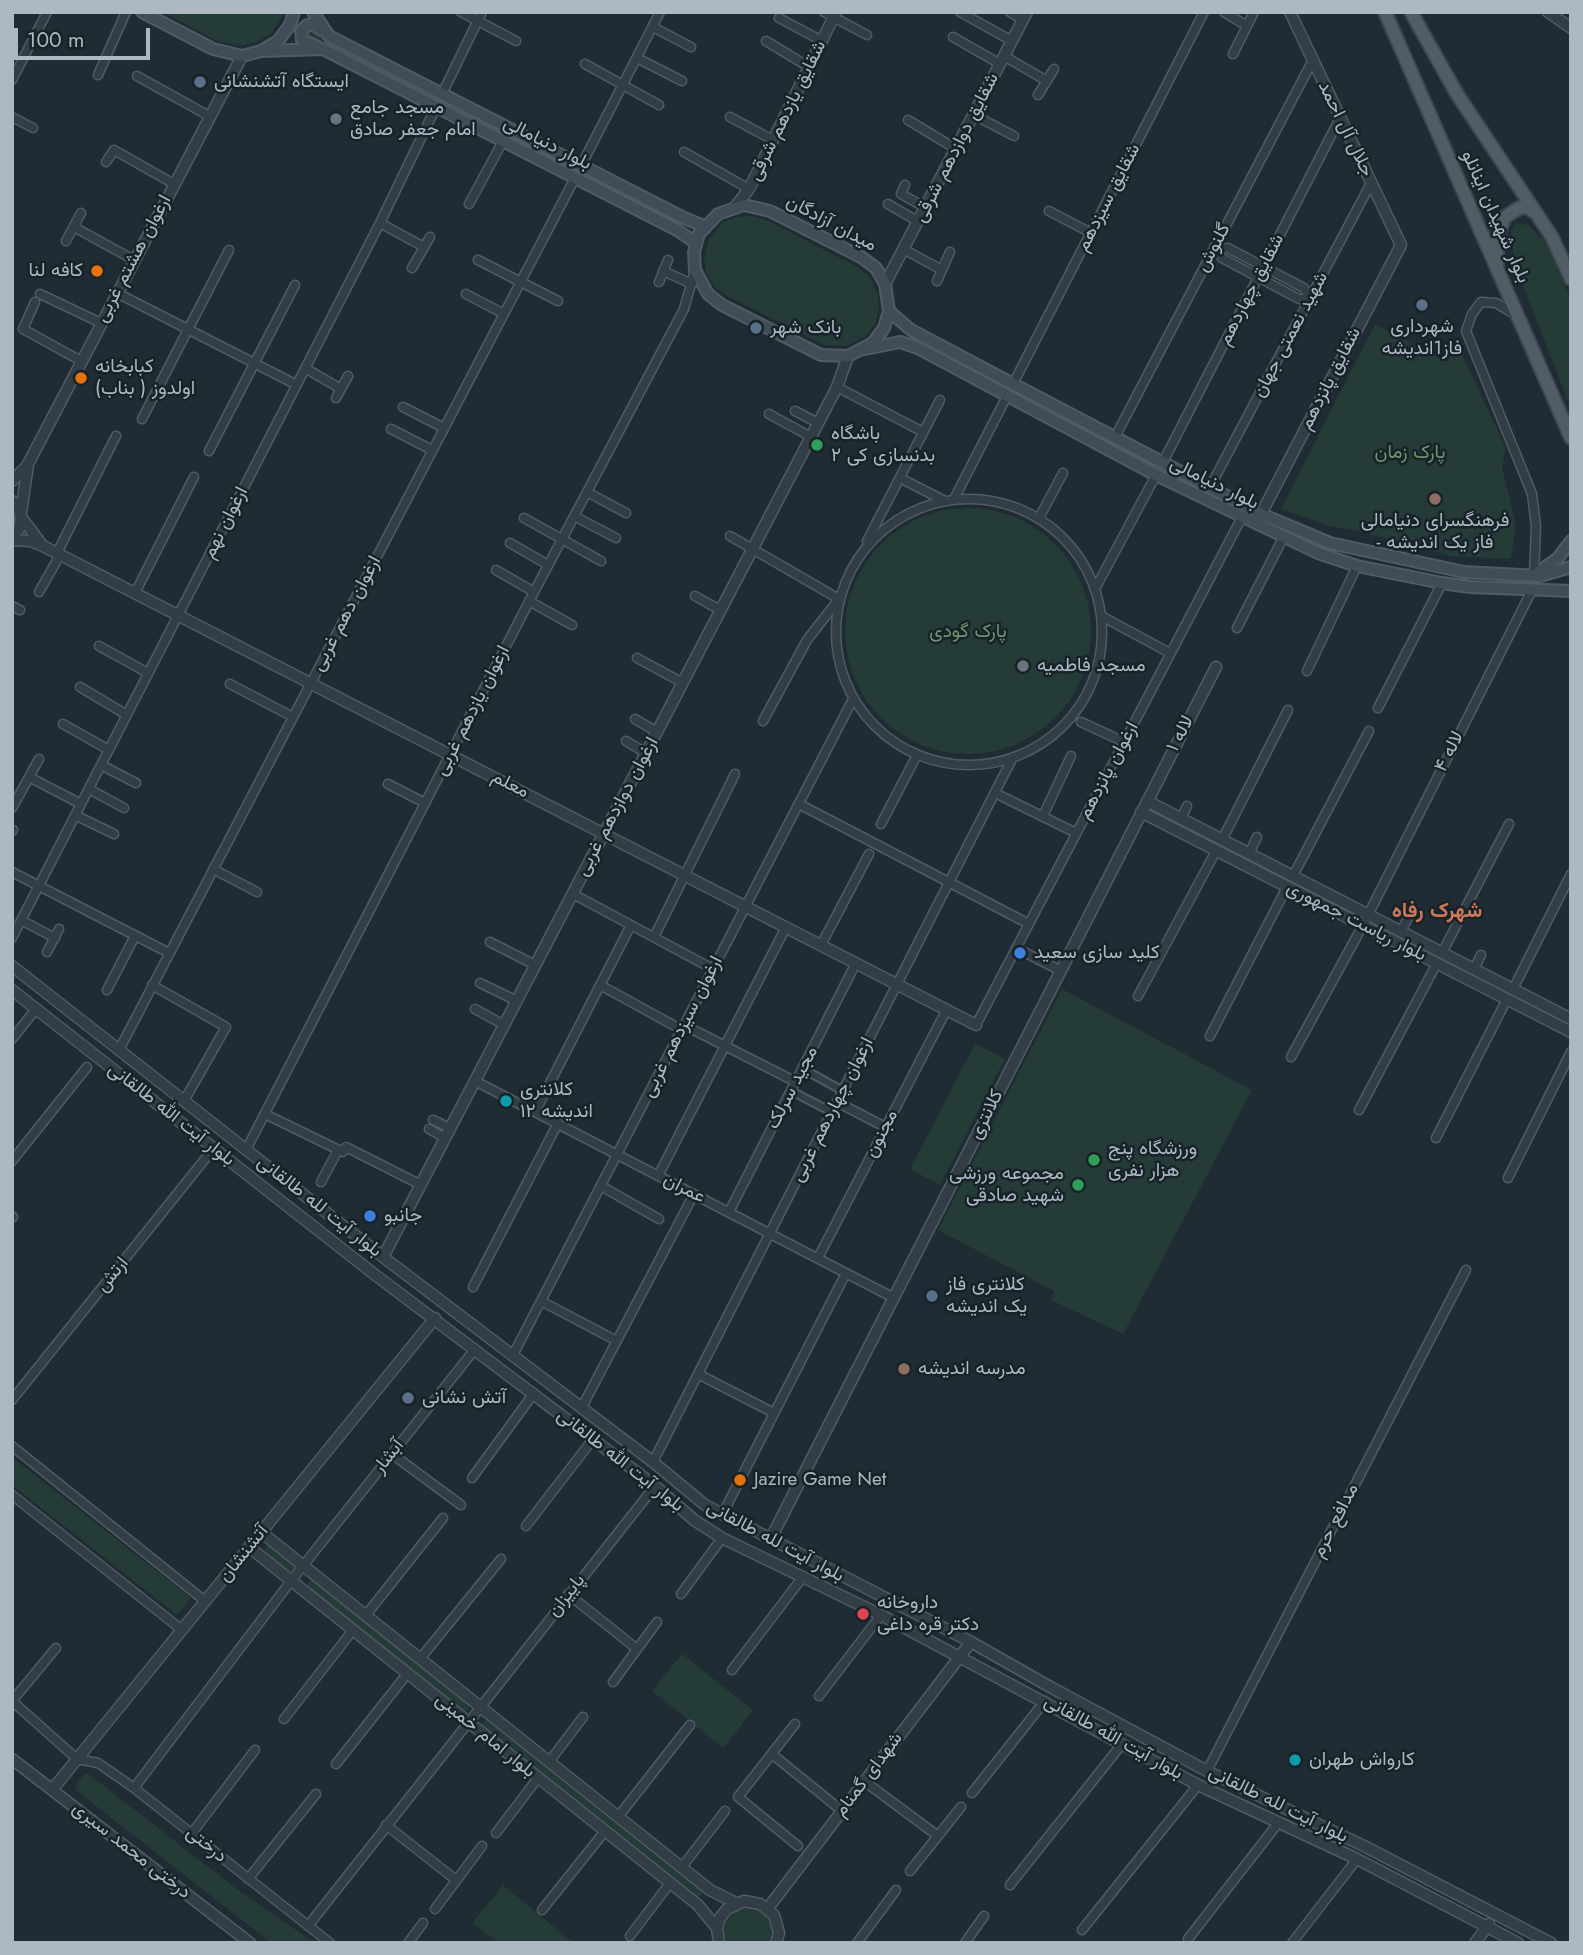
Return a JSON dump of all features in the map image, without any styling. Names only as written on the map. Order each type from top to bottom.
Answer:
[{"type":"main road","points":[[142,12],[213,50],[242,56],[261,51],[278,41],[294,12]]},
{"type":"main road","name":"بلوار دنیامالی","points":[[313,12],[329,36],[704,226]]},
{"type":"main road","name":"بلوار شهیدان اینانلو","points":[[1385,12],[1571,438]]},
{"type":"main road","name":"بلوار شهیدان اینانلو","points":[[1411,12],[1457,94],[1552,237],[1571,279]]},
{"type":"main road","points":[[323,49],[302,40],[301,31],[307,24],[312,24],[329,36]]},
{"type":"main road","name":"بلوار دنیامالی","points":[[261,51],[323,49],[677,230],[696,243]]},
{"type":"main road","points":[[735,207],[718,214],[704,226],[696,243],[695,270],[702,287],[722,305],[821,355],[848,356],[865,349],[879,336],[889,311],[886,284]]},
{"type":"main road","name":"میدان آزادگان","points":[[735,207],[762,208],[816,234],[869,262],[886,284]]},
{"type":"main road","points":[[1497,271],[1497,237],[1500,225],[1511,212],[1527,207],[1534,210],[1552,237]]},
{"type":"main road","name":"بلوار دنیامالی","points":[[889,311],[911,330],[1013,384],[1261,514],[1330,543],[1464,572],[1534,576],[1571,567]]},
{"type":"main road","name":"بلوار دنیامالی","points":[[865,349],[900,342],[942,359],[1156,475],[1283,538],[1357,566],[1470,587],[1571,591]]},
{"type":"main road","points":[[1534,576],[1558,558],[1571,541]]},
{"type":"street","points":[[12,80],[47,12]]},
{"type":"street","points":[[98,75],[126,12]]},
{"type":"street","points":[[461,12],[479,16],[516,41]]},
{"type":"street","points":[[581,166],[660,12]]},
{"type":"street","points":[[960,12],[1012,41]]},
{"type":"street","points":[[1010,12],[1025,16]]},
{"type":"street","name":"شقایق سیزدهم","points":[[1013,384],[1204,12]]},
{"type":"street","points":[[1224,12],[1247,26]]},
{"type":"street","points":[[1233,54],[1254,12]]},
{"type":"street","name":"جلال آل احمد","points":[[1290,12],[1401,245]]},
{"type":"street","points":[[1548,12],[1571,28]]},
{"type":"street","points":[[831,14],[867,35]]},
{"type":"street","name":"شقایق یازدهم شرقی","points":[[735,207],[749,189],[822,41],[831,14]]},
{"type":"street","points":[[442,94],[479,16]]},
{"type":"street","name":"شقایق دوازدهم شرقی","points":[[886,284],[1025,16]]},
{"type":"street","points":[[779,18],[822,41]]},
{"type":"street","points":[[653,27],[691,47]]},
{"type":"street","points":[[953,37],[1046,81]]},
{"type":"street","points":[[766,41],[809,67]]},
{"type":"street","name":"ارغوان هشتم غربی","points":[[29,464],[242,56]]},
{"type":"street","points":[[637,58],[682,81]]},
{"type":"street","name":"گلنوش","points":[[1115,436],[1312,60]]},
{"type":"street","points":[[585,64],[659,105]]},
{"type":"street","points":[[1038,95],[1054,69]]},
{"type":"street","points":[[137,76],[209,116]]},
{"type":"street","name":"ارغوان نهم","points":[[12,937],[380,223],[436,107]]},
{"type":"street","points":[[974,115],[1014,136]]},
{"type":"street","points":[[12,117],[33,128]]},
{"type":"street","points":[[730,117],[773,140]]},
{"type":"street","name":"شقایق چهاردهم","points":[[1163,462],[1340,118]]},
{"type":"street","points":[[908,120],[956,149]]},
{"type":"street","points":[[469,204],[503,141]]},
{"type":"street","points":[[106,162],[114,150],[174,184]]},
{"type":"street","points":[[684,152],[749,189]]},
{"type":"street","name":"ارغوان دهم غربی","points":[[118,1050],[575,178]]},
{"type":"street","name":"شهید نعمتی جهان","points":[[1210,487],[1371,183]]},
{"type":"street","points":[[905,186],[901,194],[926,208]]},
{"type":"street","points":[[888,204],[919,222]]},
{"type":"street","points":[[1049,211],[1091,233]]},
{"type":"street","points":[[66,241],[81,213]]},
{"type":"street","points":[[380,223],[424,247]]},
{"type":"street","points":[[74,227],[134,260]]},
{"type":"street","points":[[412,268],[430,237]]},
{"type":"street","name":"شقایق پانزدهم","points":[[1261,514],[1401,245]]},
{"type":"street","points":[[1214,247],[1228,248],[1304,288],[1311,299]]},
{"type":"street","points":[[1214,247],[1222,258],[1299,299],[1311,299]]},
{"type":"street","points":[[142,419],[229,250]]},
{"type":"street","points":[[905,250],[942,270]]},
{"type":"street","points":[[937,281],[950,252]]},
{"type":"street","points":[[478,260],[558,301]]},
{"type":"street","points":[[659,282],[668,260]]},
{"type":"street","name":"ارغوان یازدهم غربی","points":[[246,1150],[529,601],[684,309],[695,270]]},
{"type":"street","points":[[663,271],[692,284]]},
{"type":"street","points":[[209,451],[295,285]]},
{"type":"street","points":[[117,293],[297,385]]},
{"type":"street","points":[[40,294],[101,323]]},
{"type":"street","points":[[466,294],[504,314]]},
{"type":"street","points":[[35,302],[23,329],[81,361]]},
{"type":"street","points":[[1519,317],[1496,303],[1482,302],[1472,314],[1466,331],[1532,494],[1536,526],[1534,576]]},
{"type":"street","name":"ارغوان دوازدهم غربی","points":[[383,1257],[837,387],[848,356]]},
{"type":"street","points":[[305,368],[341,389]]},
{"type":"street","points":[[336,398],[348,376]]},
{"type":"street","points":[[837,387],[923,432]]},
{"type":"street","points":[[954,499],[1007,396]]},
{"type":"street","points":[[861,553],[877,534],[897,519],[943,500],[976,498],[998,501],[1040,518],[1073,549],[1088,572],[1103,617],[1099,660],[1084,699],[1072,716],[1055,733],[1035,747],[1013,757],[989,764],[940,762],[917,755],[880,733],[853,699],[842,676],[836,650],[835,624],[839,598],[848,575],[940,400]]},
{"type":"street","points":[[403,407],[444,428]]},
{"type":"street","points":[[795,411],[818,423]]},
{"type":"street","points":[[769,414],[811,437]]},
{"type":"street","points":[[391,429],[432,450]]},
{"type":"street","points":[[39,592],[116,436]]},
{"type":"street","points":[[12,481],[29,464]]},
{"type":"street","points":[[29,464],[19,529],[12,538],[43,546]]},
{"type":"street","points":[[1040,518],[1063,473]]},
{"type":"street","points":[[1095,589],[1156,475]]},
{"type":"street","points":[[135,593],[194,477]]},
{"type":"street","points":[[900,478],[943,500]]},
{"type":"street","points":[[587,492],[626,513]]},
{"type":"street","points":[[12,501],[43,546]]},
{"type":"street","points":[[574,516],[616,538]]},
{"type":"street","name":"ارغوان پانزدهم","points":[[976,1025],[1242,517]]},
{"type":"street","points":[[524,518],[601,561]]},
{"type":"street","points":[[730,537],[839,598]]},
{"type":"street","points":[[1237,628],[1283,538]]},
{"type":"street","points":[[510,543],[548,565]]},
{"type":"street","name":"معلم","points":[[43,546],[976,1025]]},
{"type":"street","points":[[1307,671],[1357,566]]},
{"type":"street","points":[[496,570],[534,592]]},
{"type":"street","points":[[1378,708],[1442,583]]},
{"type":"street","name":"لاله ۴","points":[[1291,1057],[1363,925],[1532,590]]},
{"type":"street","points":[[695,596],[720,610]]},
{"type":"street","points":[[762,721],[807,640],[839,598]]},
{"type":"street","points":[[529,601],[572,625]]},
{"type":"street","points":[[1103,617],[1170,653]]},
{"type":"street","points":[[99,646],[148,673]]},
{"type":"street","points":[[637,658],[682,683]]},
{"type":"street","name":"لاله ۱","points":[[1147,801],[1216,667]]},
{"type":"street","points":[[230,684],[293,717]]},
{"type":"street","points":[[80,687],[127,715]]},
{"type":"street","name":"ارغوان سیزدهم غربی","points":[[513,1355],[853,699]]},
{"type":"street","points":[[1222,840],[1288,710]]},
{"type":"street","points":[[635,719],[657,732]]},
{"type":"street","points":[[1081,722],[1124,742]]},
{"type":"street","points":[[62,724],[109,750]]},
{"type":"street","points":[[1293,876],[1369,731]]},
{"type":"street","points":[[626,741],[646,753]]},
{"type":"street","points":[[881,824],[917,755]]},
{"type":"street","points":[[1043,816],[1071,756]]},
{"type":"street","name":"ارغوان چهاردهم غربی","points":[[653,1462],[1013,757]]},
{"type":"street","points":[[12,808],[39,759]]},
{"type":"street","points":[[101,765],[136,783]]},
{"type":"street","points":[[654,937],[735,775]]},
{"type":"street","points":[[29,777],[81,804]]},
{"type":"street","points":[[388,784],[425,803]]},
{"type":"street","points":[[89,789],[124,808]]},
{"type":"street","points":[[995,793],[1076,833]]},
{"type":"street","name":"بلوار ریاست جمهوری","points":[[1147,801],[1571,1019]]},
{"type":"street","name":"کلانتری","points":[[770,1540],[1147,801]]},
{"type":"street","points":[[799,804],[1029,924]]},
{"type":"street","points":[[1181,819],[1187,806]]},
{"type":"street","name":"بلوار ریاست جمهوری","points":[[1141,812],[1571,1032]]},
{"type":"street","points":[[75,815],[114,834]]},
{"type":"street","points":[[1442,953],[1509,824]]},
{"type":"street","points":[[1249,854],[1257,837]]},
{"type":"street","points":[[1138,996],[1216,850]]},
{"type":"street","points":[[821,945],[869,854]]},
{"type":"street","points":[[213,869],[257,892]]},
{"type":"street","points":[[12,873],[169,953]]},
{"type":"street","points":[[1513,989],[1571,874]]},
{"type":"street","points":[[1210,1036],[1287,887]]},
{"type":"street","points":[[573,894],[713,969]]},
{"type":"street","points":[[1352,920],[1360,917],[1357,909]]},
{"type":"street","points":[[1401,931],[1408,918]]},
{"type":"street","points":[[21,920],[57,933],[47,952]]},
{"type":"street","points":[[1378,933],[1376,922],[1385,923]]},
{"type":"street","points":[[535,1112],[631,925]]},
{"type":"street","points":[[658,1176],[786,927]]},
{"type":"street","points":[[107,990],[135,936]]},
{"type":"street","points":[[490,942],[535,965]]},
{"type":"street","points":[[1016,948],[1060,971]]},
{"type":"street","points":[[1474,969],[1481,955]]},
{"type":"street","name":"مجید سرلک","points":[[729,1212],[856,963]]},
{"type":"street","points":[[1359,1110],[1437,963]]},
{"type":"street","name":"بلوار آیت لله طالقانی","points":[[12,966],[705,1505],[971,1642],[1206,1771],[1366,1847],[1551,1943]]},
{"type":"street","points":[[480,983],[517,1001]]},
{"type":"street","points":[[152,985],[226,1027],[184,1101]]},
{"type":"street","points":[[600,985],[796,1082]]},
{"type":"street","name":"بلوار آیت الله طالقانی","points":[[12,990],[363,1266],[534,1393],[655,1486],[694,1520],[722,1538],[881,1615],[1198,1785],[1357,1859],[1518,1943]]},
{"type":"street","points":[[1436,1138],[1507,999]]},
{"type":"street","points":[[12,1039],[36,1009]]},
{"type":"street","points":[[475,1009],[504,1025]]},
{"type":"street","name":"مجنون","points":[[818,1258],[947,1009]]},
{"type":"street","points":[[83,1046],[96,1031]]},
{"type":"street","points":[[1508,1178],[1571,1052]]},
{"type":"street","points":[[12,1161],[87,1067]]},
{"type":"street","points":[[803,1069],[843,1091]]},
{"type":"street","name":"عمران","points":[[475,1081],[894,1298]]},
{"type":"street","points":[[791,1091],[832,1112]]},
{"type":"street","points":[[837,1102],[885,1128]]},
{"type":"street","points":[[265,1114],[338,1150],[343,1152],[346,1147],[421,1185]]},
{"type":"street","points":[[433,1120],[448,1133]]},
{"type":"street","points":[[473,1287],[558,1124]]},
{"type":"street","points":[[429,1129],[448,1133]]},
{"type":"street","name":"ارتش","points":[[12,1400],[213,1149]]},
{"type":"street","points":[[321,1182],[338,1150]]},
{"type":"street","points":[[601,1186],[659,1219]]},
{"type":"street","points":[[582,1407],[694,1194]]},
{"type":"street","name":"مدافع حرم","points":[[1206,1771],[1466,1270]]},
{"type":"street","points":[[722,1515],[846,1273]]},
{"type":"street","points":[[541,1301],[617,1341]]},
{"type":"street","name":"آتشنشان","points":[[52,1790],[435,1318]]},
{"type":"street","points":[[460,1337],[470,1323]]},
{"type":"street","name":"آبشار","points":[[134,1788],[291,1581],[475,1349]]},
{"type":"street","points":[[698,1374],[774,1413]]},
{"type":"street","points":[[472,1478],[534,1393]]},
{"type":"street","points":[[526,1525],[593,1439]]},
{"type":"street","points":[[12,1446],[205,1601]]},
{"type":"street","points":[[392,1454],[461,1506]]},
{"type":"street","name":"پاییزان","points":[[308,1926],[655,1486]]},
{"type":"street","points":[[12,1495],[182,1630]]},
{"type":"street","points":[[366,1615],[443,1518]]},
{"type":"street","name":"بلوار امام خمینی","points":[[261,1532],[710,1890],[736,1903],[752,1901],[768,1908]]},
{"type":"street","points":[[681,1594],[722,1538]]},
{"type":"street","name":"بلوار امام خمینی","points":[[249,1548],[698,1905],[717,1928]]},
{"type":"street","points":[[420,1659],[501,1559]]},
{"type":"street","points":[[733,1670],[802,1578]]},
{"type":"street","points":[[568,1594],[636,1649]]},
{"type":"street","points":[[819,1696],[881,1615]]},
{"type":"street","points":[[613,1682],[657,1622]]},
{"type":"street","points":[[284,1719],[352,1630]]},
{"type":"street","name":"شهدای گمنام","points":[[768,1908],[971,1642]]},
{"type":"street","points":[[55,1648],[12,1701],[77,1759]]},
{"type":"street","points":[[336,1764],[407,1674]]},
{"type":"street","points":[[972,1793],[1045,1701]]},
{"type":"street","points":[[549,1762],[583,1717]]},
{"type":"street","points":[[795,1724],[738,1797],[797,1846]]},
{"type":"street","points":[[618,1816],[690,1725]]},
{"type":"street","points":[[1010,1885],[1122,1744]]},
{"type":"street","points":[[192,1833],[256,1750]]},
{"type":"street","points":[[772,1754],[842,1811]]},
{"type":"street","name":"درختی محمد سیری","points":[[12,1759],[250,1943]]},
{"type":"street","name":"درختی","points":[[77,1759],[98,1763],[134,1788],[330,1943]]},
{"type":"street","points":[[496,1833],[538,1778]]},
{"type":"street","points":[[864,1782],[938,1836]]},
{"type":"street","points":[[1082,1930],[1198,1785]]},
{"type":"street","points":[[248,1879],[316,1794]]},
{"type":"street","points":[[911,1871],[961,1807]]},
{"type":"street","points":[[682,1867],[725,1811]]},
{"type":"street","points":[[1188,1939],[1279,1822]]},
{"type":"street","points":[[386,1825],[456,1880]]},
{"type":"street","points":[[542,1910],[604,1831]]},
{"type":"street","points":[[435,1909],[482,1846]]},
{"type":"street","points":[[1292,1943],[1357,1859]]},
{"type":"street","points":[[630,1936],[670,1883]]},
{"type":"street","points":[[857,1943],[897,1890]]},
{"type":"street","points":[[719,1943],[717,1928],[720,1918],[736,1903]]},
{"type":"street","points":[[768,1908],[774,1915],[778,1938],[788,1943]]},
{"type":"street","points":[[1475,1943],[1496,1915]]},
{"type":"street","points":[[965,1943],[984,1916]]},
{"type":"street","points":[[408,1943],[423,1923]]},
{"type":"green space","points":[[163,12],[285,12],[271,34],[257,42],[241,46],[217,41]]},
{"type":"green space","points":[[309,29],[327,41],[682,222],[680,226],[325,44],[308,39],[306,32]]},
{"type":"green space","points":[[752,216],[766,220],[856,266],[868,275],[878,295],[879,310],[875,324],[866,336],[846,346],[824,345],[727,296],[715,287],[707,275],[704,260],[709,239],[723,222]]},
{"type":"green space","points":[[1516,223],[1528,225],[1546,242],[1571,300],[1571,409],[1514,262],[1511,231]]},
{"type":"green space","name":"پارک زمان","points":[[1375,324],[1447,362],[1456,342],[1506,448],[1502,468],[1516,525],[1511,559],[1452,556],[1330,526],[1281,509]]},
{"type":"green space","name":"پارک گودی","points":[[968,508],[1004,513],[1036,529],[1055,544],[1070,563],[1086,595],[1091,631],[1086,667],[1070,699],[1055,718],[1036,733],[1004,749],[968,754],[932,749],[900,733],[881,718],[866,699],[850,667],[845,631],[850,595],[866,563],[881,544],[900,529],[932,513]]},
{"type":"green space","name":"ورزشگاه پنج هزار نفری","points":[[1062,989],[1252,1090],[1123,1334],[1051,1300],[1054,1291],[938,1230]]},
{"type":"green space","points":[[975,1044],[1005,1059],[940,1185],[910,1169]]},
{"type":"green space","points":[[12,1457],[191,1598],[177,1615],[12,1485]]},
{"type":"green space","points":[[270,1545],[294,1564],[293,1571],[286,1571],[265,1553],[265,1546]]},
{"type":"green space","points":[[313,1579],[469,1702],[468,1710],[460,1711],[308,1590],[308,1582]]},
{"type":"green space","points":[[682,1654],[753,1710],[723,1748],[652,1691]]},
{"type":"green space","points":[[485,1719],[702,1890],[702,1895],[695,1898],[482,1725]]},
{"type":"green space","points":[[85,1774],[90,1775],[234,1887],[315,1943],[271,1943],[77,1791],[75,1787]]},
{"type":"green space","points":[[503,1885],[571,1941],[570,1943],[499,1943],[472,1923]]},
{"type":"green space","points":[[745,1907],[761,1911],[767,1916],[772,1932],[769,1943],[726,1943],[726,1921],[737,1910]]},
{"type":"place","name":"ایستگاه آتشنشانی","points":[[200,82]]},
{"type":"place","name":"مسجد جامع امام جعفر صادق","points":[[336,119]]},
{"type":"place","name":"کافه لنا","points":[[97,271]]},
{"type":"place","name":"شهرداری فاز1اندیشه","points":[[1422,305]]},
{"type":"place","name":"بانک شهر","points":[[756,328]]},
{"type":"place","name":"کبابخانه اولدوز ( بناب)","points":[[81,378]]},
{"type":"place","name":"باشگاه بدنسازی کی ۲","points":[[817,445]]},
{"type":"place","name":"فرهنگسرای دنیامالی - فاز یک اندیشه","points":[[1435,499]]},
{"type":"place","name":"مسجد فاطمیه","points":[[1023,666]]},
{"type":"place","name":"کلید سازی سعید","points":[[1020,953]]},
{"type":"place","name":"کلانتری ۱۲ اندیشه","points":[[506,1101]]},
{"type":"place","name":"ورزشگاه پنج هزار نفری","points":[[1094,1160]]},
{"type":"place","name":"مجموعه ورزشی شهید صادقی","points":[[1078,1185]]},
{"type":"place","name":"جانبو","points":[[370,1216]]},
{"type":"place","name":"کلانتری فاز یک اندیشه","points":[[932,1296]]},
{"type":"place","name":"مدرسه اندیشه","points":[[904,1369]]},
{"type":"place","name":"آتش نشانی","points":[[408,1398]]},
{"type":"place","name":"Jazire Game Net","points":[[740,1480]]},
{"type":"place","name":"داروخانه دکتر قره داغی","points":[[863,1614]]},
{"type":"place","name":"کارواش طهران","points":[[1295,1760]]},
{"type":"district","name":"شهرک رفاه","points":[[1437,912]]}]
